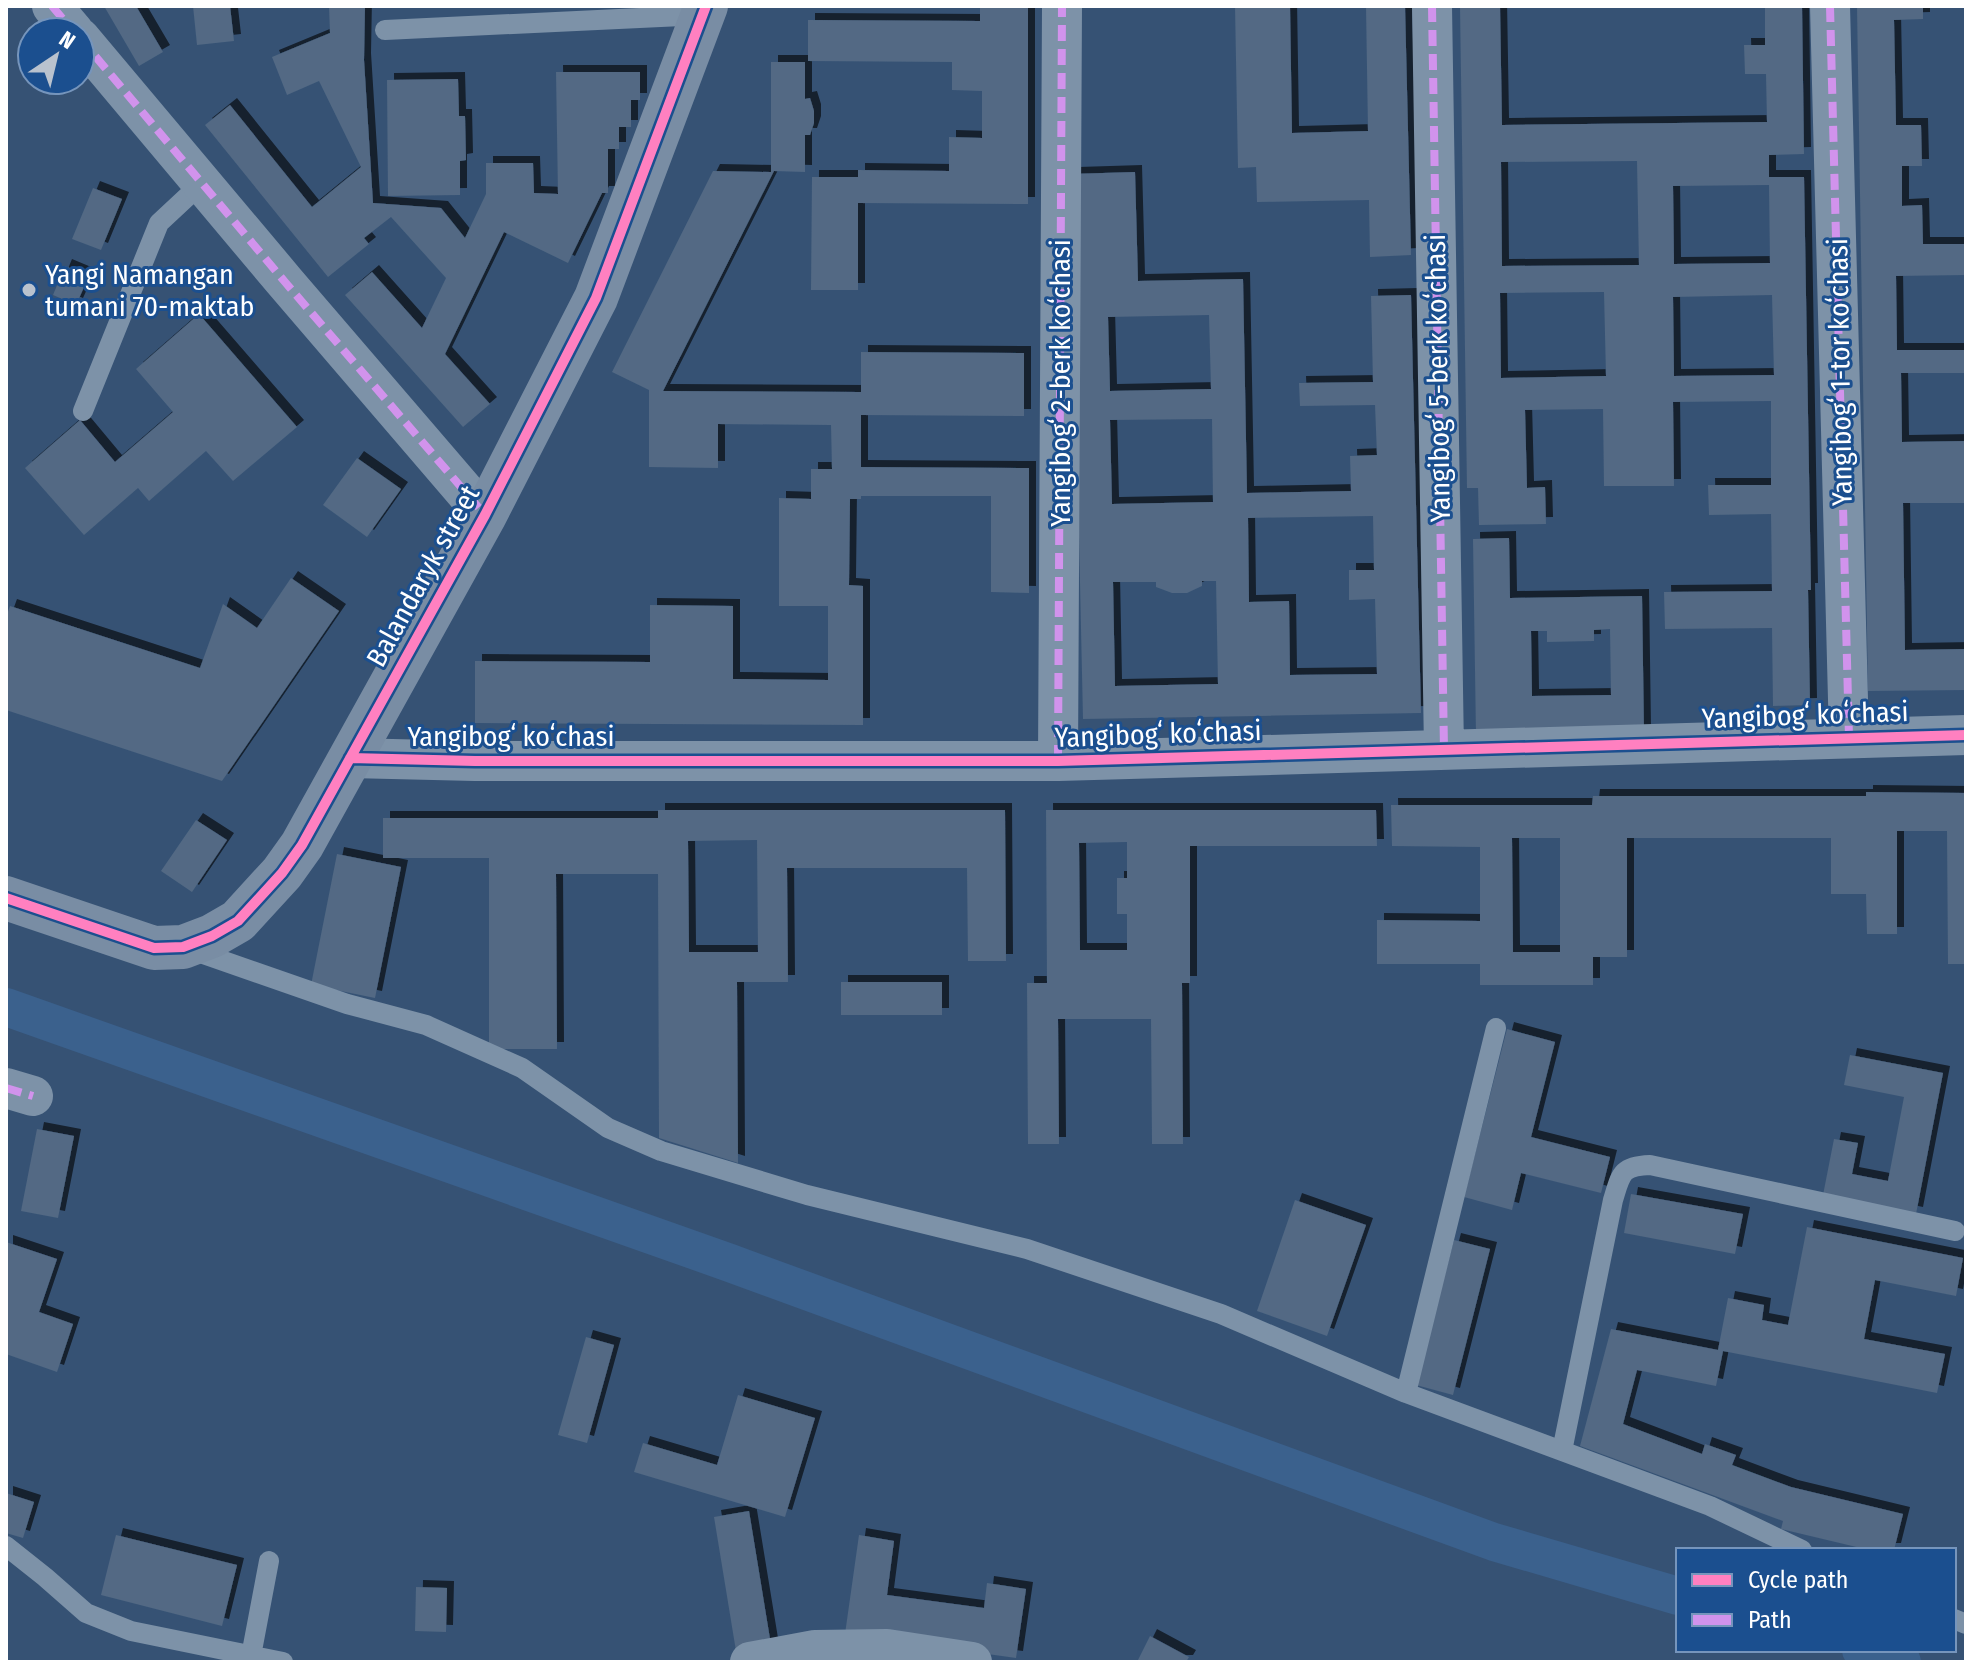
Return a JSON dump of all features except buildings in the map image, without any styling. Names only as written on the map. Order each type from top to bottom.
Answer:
[{"type":"street","name":"Yangibogʻ 2-berk koʻchasi","points":[[1058,761],[1062,6]]},
{"type":"street","name":"Yangibogʻ 5-berk koʻchasi","points":[[1432,6],[1444,750]]},
{"type":"street","name":"Yangibogʻ 1-tor koʻchasi","points":[[1830,6],[1849,738]]},
{"type":"street","name":"Balandaryk street","points":[[6,898],[154,948],[183,947],[212,936],[238,921],[282,873],[302,845],[485,515],[596,298],[705,10]]},
{"type":"street","points":[[96,57],[485,515]]},
{"type":"street","name":"Yangibogʻ koʻchasi","points":[[350,758],[475,761],[1058,761],[1966,735]]},
{"type":"street","points":[[750,1662],[815,1650],[887,1649],[972,1662]]},
{"type":"lane","points":[[385,30],[705,10]]},
{"type":"lane","points":[[83,411],[159,223],[203,182]]},
{"type":"lane","points":[[183,947],[347,1004],[426,1025],[522,1068],[608,1128],[661,1151],[807,1195],[1027,1249],[1221,1314],[1406,1393],[1710,1506],[1798,1548]]},
{"type":"lane","points":[[1406,1393],[1496,1028]]},
{"type":"lane","points":[[1562,1451],[1613,1200],[1621,1174],[1632,1166],[1650,1165],[1955,1231]]},
{"type":"lane","points":[[6,1546],[86,1613],[131,1631],[283,1662]]},
{"type":"lane","points":[[251,1656],[269,1561]]},
{"type":"waterway","points":[[6,1007],[730,1263],[1494,1542],[1676,1595]]},
{"type":"waterway","points":[[1868,1652],[1902,1662]]},
{"type":"marked path","points":[[52,6],[60,16]]},
{"type":"marked path","points":[[1058,761],[1062,6]]},
{"type":"marked path","points":[[1432,6],[1444,750]]},
{"type":"marked path","points":[[1830,6],[1849,738]]},
{"type":"marked path","points":[[96,57],[485,515]]},
{"type":"marked path","points":[[6,1088],[33,1096]]},
{"type":"cycle path","points":[[6,898],[154,948],[183,947],[212,936],[238,921],[282,873],[302,845],[485,515],[596,298],[706,6]]},
{"type":"cycle path","points":[[350,758],[475,761],[1058,761],[1966,735]]},
{"type":"place","name":"Yangi Namangan tumani 70-maktab","points":[[29,290]]}]
